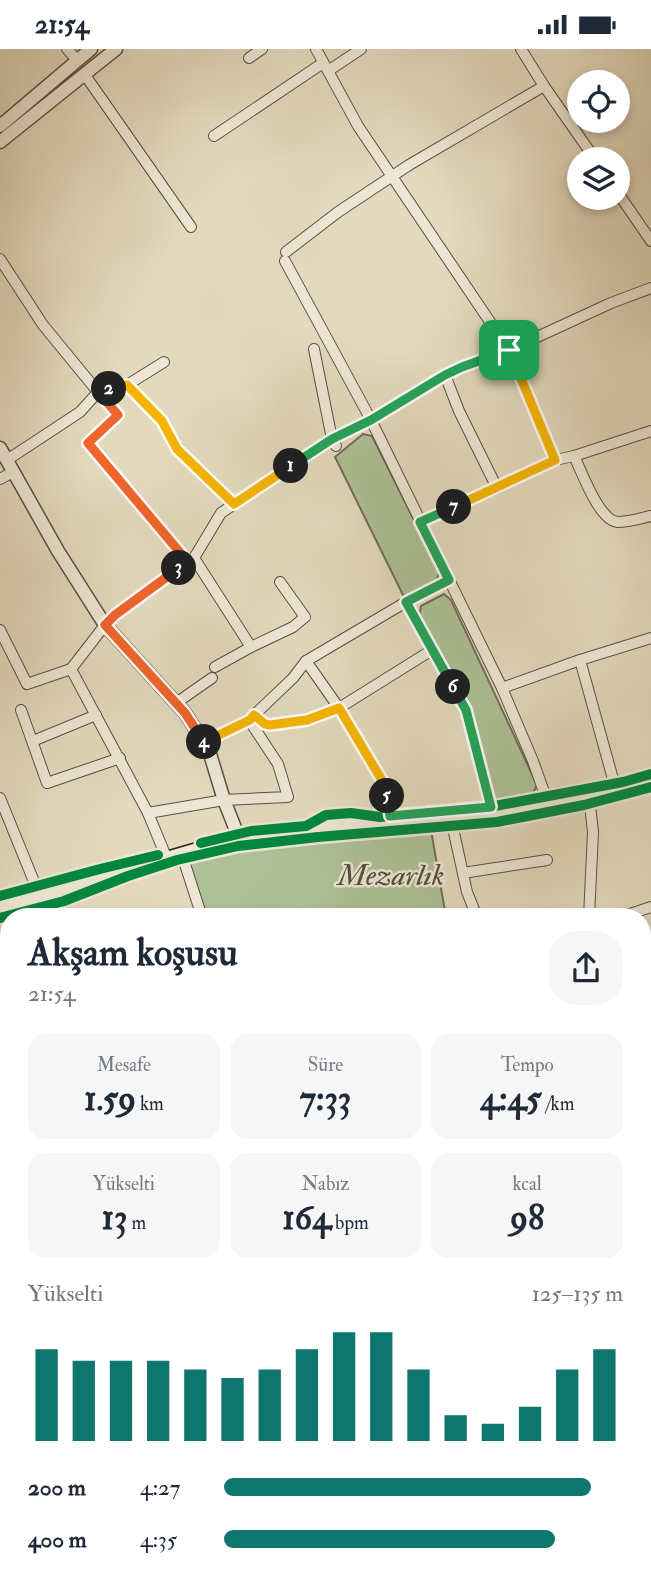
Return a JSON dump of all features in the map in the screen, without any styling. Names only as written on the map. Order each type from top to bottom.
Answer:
[{"type":"main road","points":[[18,908],[99,883],[146,865],[239,838],[321,828],[451,819],[549,806],[651,781]]},
{"type":"main road","points":[[0,900],[114,869],[146,865]]},
{"type":"street","points":[[67,49],[77,60]]},
{"type":"street","points":[[0,126],[91,49]]},
{"type":"street","points":[[0,142],[116,49]]},
{"type":"street","points":[[249,58],[262,49]]},
{"type":"street","points":[[316,49],[358,126],[509,350],[555,460]]},
{"type":"street","points":[[214,136],[360,49]]},
{"type":"street","points":[[521,49],[586,147]]},
{"type":"street","points":[[85,75],[191,227]]},
{"type":"street","points":[[544,86],[393,175],[338,212],[285,257],[371,420],[502,688],[549,806]]},
{"type":"street","points":[[630,210],[651,241]]},
{"type":"street","points":[[0,259],[43,325],[118,415],[88,443],[191,560],[251,647]]},
{"type":"street","points":[[0,631],[27,684],[71,669],[115,615],[191,560],[221,513],[234,504],[445,375],[651,288]]},
{"type":"street","points":[[314,349],[334,442]]},
{"type":"street","points":[[0,479],[10,466],[80,412],[98,392],[127,385],[164,362]]},
{"type":"street","points":[[445,375],[458,411],[497,488]]},
{"type":"street","points":[[127,385],[162,421],[177,449],[234,504]]},
{"type":"street","points":[[420,522],[555,460],[651,431]]},
{"type":"street","points":[[0,448],[58,551],[105,625],[185,713],[204,742],[239,838]]},
{"type":"street","points":[[574,456],[605,517],[617,522],[651,516]]},
{"type":"street","points":[[204,742],[252,718],[293,678],[306,661],[449,580]]},
{"type":"street","points":[[215,667],[293,628],[305,617],[280,582]]},
{"type":"street","points":[[406,602],[466,710],[492,813]]},
{"type":"street","points":[[502,688],[651,638]]},
{"type":"street","points":[[252,718],[270,725],[307,720],[339,708],[432,650]]},
{"type":"street","points":[[580,660],[616,790]]},
{"type":"street","points":[[306,661],[339,708],[386,787],[391,823]]},
{"type":"street","points":[[71,669],[148,813],[167,859]]},
{"type":"street","points":[[176,703],[212,678]]},
{"type":"street","points":[[21,710],[47,783],[120,758]]},
{"type":"street","points":[[33,741],[96,715]]},
{"type":"street","points":[[148,813],[223,800],[288,797],[278,764],[252,718]]},
{"type":"street","points":[[589,797],[593,832],[589,908]]},
{"type":"street","points":[[0,798],[37,890]]},
{"type":"street","points":[[451,819],[467,892],[473,908]]},
{"type":"street","points":[[182,855],[199,908]]},
{"type":"street","points":[[463,873],[547,860]]},
{"type":"green space","points":[[363,434],[372,436],[440,572],[435,583],[404,597],[335,457]]},
{"type":"green space","points":[[444,594],[451,600],[537,785],[532,795],[495,803],[471,710],[419,617],[421,606]]},
{"type":"green space","name":"Mezarlık","points":[[431,830],[444,908],[204,908],[188,860],[317,839]]},
{"type":"cycle path","points":[[201,843],[251,831],[306,826],[326,815],[351,813],[380,817],[495,806],[623,782],[651,774]]},
{"type":"cycle path","points":[[38,908],[177,860],[238,846],[497,822],[584,805],[651,787]]},
{"type":"cycle path","points":[[0,896],[158,855]]},
{"type":"route","points":[[509,350],[555,460],[420,522],[449,580],[406,602],[466,710],[491,807],[390,816],[386,787],[339,708],[307,720],[270,725],[254,715],[250,720],[204,742],[185,713],[105,625],[188,562],[88,443],[118,415],[98,392],[127,385],[162,421],[177,449],[234,504],[332,439],[371,420],[445,375],[509,350]]}]
